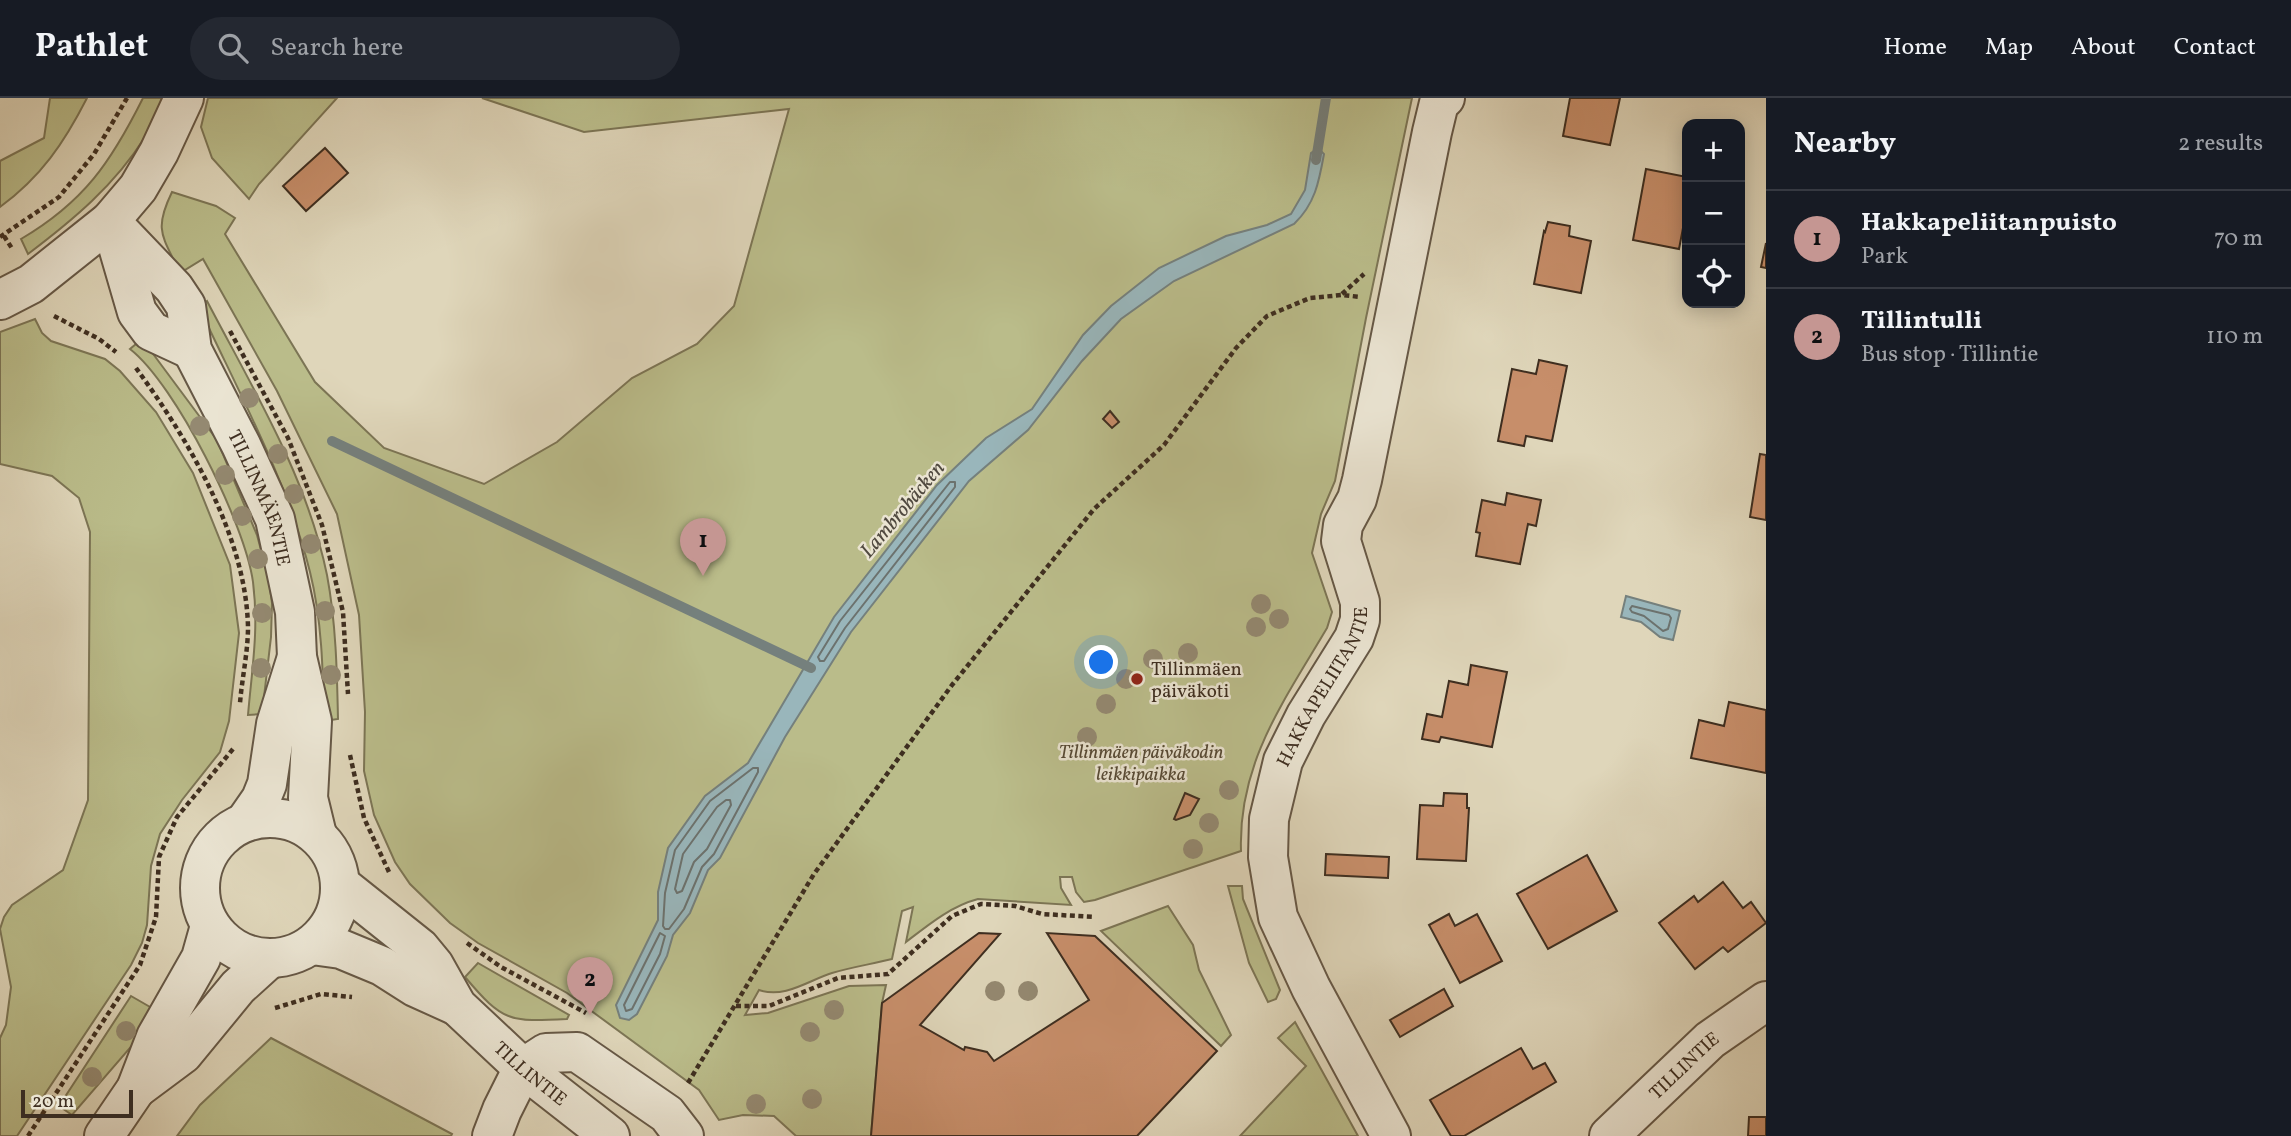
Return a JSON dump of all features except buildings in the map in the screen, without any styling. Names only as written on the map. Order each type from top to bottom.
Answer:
[{"type":"street","points":[[16,292],[110,220],[138,188],[159,152],[184,98]]},
{"type":"street","name":"HAKKAPELIITANTIE","points":[[1391,1136],[1311,988],[1278,917],[1268,857],[1269,819],[1283,761],[1306,715],[1354,638],[1360,620],[1360,602],[1341,541],[1343,525],[1357,499],[1362,480],[1432,132],[1440,103],[1445,98]]},
{"type":"street","name":"TILLINMÄENTIE","points":[[110,220],[137,312],[150,331],[192,350],[241,445],[275,519],[295,612],[297,657],[312,721],[309,798],[317,835]]},
{"type":"street","name":"TILLINMÄENTIE","points":[[245,822],[261,799],[267,783],[276,724],[297,657]]},
{"type":"street","points":[[264,818],[283,819],[301,825],[317,835],[338,867],[341,885],[334,918],[325,933],[312,945],[292,956],[269,959],[252,957],[221,939],[203,910],[200,892],[201,874],[207,857],[217,843],[229,831],[245,822],[264,818]]},
{"type":"street","name":"TILLINTIE","points":[[341,885],[420,948],[434,965],[457,1006],[523,1068],[610,1136]]},
{"type":"street","points":[[104,1136],[136,1089],[156,1037],[201,958],[211,926]]},
{"type":"street","name":"TILLINTIE","points":[[312,945],[341,949],[362,957],[415,987],[457,1006]]},
{"type":"street","points":[[136,1089],[183,1054],[238,987],[269,959]]},
{"type":"street","name":"TILLINTIE","points":[[1609,1136],[1710,1040],[1766,1001]]},
{"type":"street","points":[[492,1136],[523,1068],[546,1053],[577,1052],[667,1114],[684,1136]]},
{"type":"path","points":[[125,359],[99,339],[48,313],[16,292],[2,236],[60,197],[94,154],[127,98]]},
{"type":"path","points":[[679,1081],[686,1087],[814,874],[952,685],[1094,509],[1164,445],[1236,348],[1267,316],[1310,298],[1342,295],[1365,297]]},
{"type":"path","points":[[134,366],[169,413],[221,512],[241,574],[248,628],[239,706]]},
{"type":"path","points":[[28,1136],[140,965],[156,917],[159,857],[177,817],[235,746]]},
{"type":"path","points":[[735,1006],[769,1006],[838,978],[888,974],[952,916],[981,904],[1015,906],[1042,914],[1095,917]]},
{"type":"path","points":[[459,937],[502,967],[590,1015]]},
{"type":"green space","points":[[50,98],[87,98],[50,158],[28,184],[0,207],[0,161],[44,138]]},
{"type":"green space","points":[[143,98],[164,98],[150,128],[133,154],[92,201],[28,254],[21,239],[62,210],[94,179],[119,142]]},
{"type":"green space","points":[[208,98],[337,98],[259,184],[249,199],[212,158],[201,127]]},
{"type":"green space","name":"Tillinmäen päiväkodin leikkipaikka","points":[[482,98],[1412,98],[1335,481],[1321,514],[1312,553],[1332,612],[1327,628],[1280,707],[1256,761],[1247,789],[1242,819],[1241,851],[1084,902],[1076,892],[1072,877],[1060,877],[1061,888],[1071,905],[978,899],[949,911],[906,942],[913,907],[902,911],[892,959],[832,973],[797,988],[778,992],[759,990],[745,1015],[768,1013],[849,986],[886,985],[882,1003],[871,1136],[796,1136],[774,1116],[743,1115],[719,1120],[699,1090],[567,993],[478,943],[450,923],[410,884],[395,862],[374,815],[364,771],[365,712],[359,615],[337,514],[277,391],[203,259],[180,273],[165,241],[162,225],[172,192],[216,206],[235,218],[225,234],[315,382],[384,448],[484,484],[557,442],[632,378],[697,344],[734,306],[789,109],[584,132]]},
{"type":"green space","points":[[207,301],[277,434],[318,539],[332,611],[338,719],[324,721],[317,608],[300,538],[261,437],[199,307]]},
{"type":"green space","points":[[35,319],[42,333],[51,341],[105,359],[120,371],[156,412],[193,473],[230,565],[239,633],[229,721],[220,752],[182,800],[160,834],[151,866],[147,925],[142,943],[131,965],[17,1136],[0,1136],[0,1038],[6,1025],[11,987],[0,929],[12,905],[63,870],[88,800],[90,532],[79,498],[52,476],[0,464],[0,332]]},
{"type":"green space","points":[[142,339],[217,440],[257,535],[272,603],[262,714],[248,715],[255,616],[253,582],[247,557],[223,492],[187,423],[168,392],[130,349]]},
{"type":"green space","points":[[1228,886],[1242,886],[1243,899],[1280,990],[1276,999],[1268,1002],[1249,963]]},
{"type":"green space","points":[[1168,906],[1193,945],[1199,970],[1231,1035],[1221,1046],[1101,931]]},
{"type":"green space","points":[[478,963],[569,1015],[567,1019],[519,1019],[499,1011],[465,977]]},
{"type":"green space","points":[[131,996],[157,1011],[136,1041],[72,1115],[59,1106]]},
{"type":"green space","points":[[1295,1022],[1358,1136],[1240,1136],[1306,1066],[1278,1038]]},
{"type":"green space","points":[[271,1038],[452,1134],[451,1136],[177,1136],[200,1105]]},
{"type":"water","points":[[1318,148],[1324,154],[1318,183],[1307,209],[1294,224],[1174,281],[1121,319],[1082,361],[1028,430],[969,481],[851,632],[785,737],[720,858],[708,870],[690,913],[673,935],[667,956],[637,1014],[629,1020],[620,1018],[616,1005],[658,920],[658,892],[668,848],[705,796],[748,763],[834,617],[937,485],[986,438],[1032,409],[1083,335],[1111,306],[1159,268],[1226,236],[1267,225],[1291,214],[1305,190],[1311,153]]},
{"type":"water","points":[[1626,596],[1680,611],[1673,640],[1660,637],[1641,622],[1621,617]]},
{"type":"waterway","name":"Lambrobäcken","points":[[1316,160],[1326,98]]},
{"type":"waterway","points":[[332,441],[811,668]]},
{"type":"place","name":"Hakkapeliitanpuisto","points":[[703,576]]},
{"type":"place","name":"Tillinmäen päiväkoti","points":[[1137,679]]},
{"type":"place","name":"Tillintulli","points":[[590,1015]]}]
